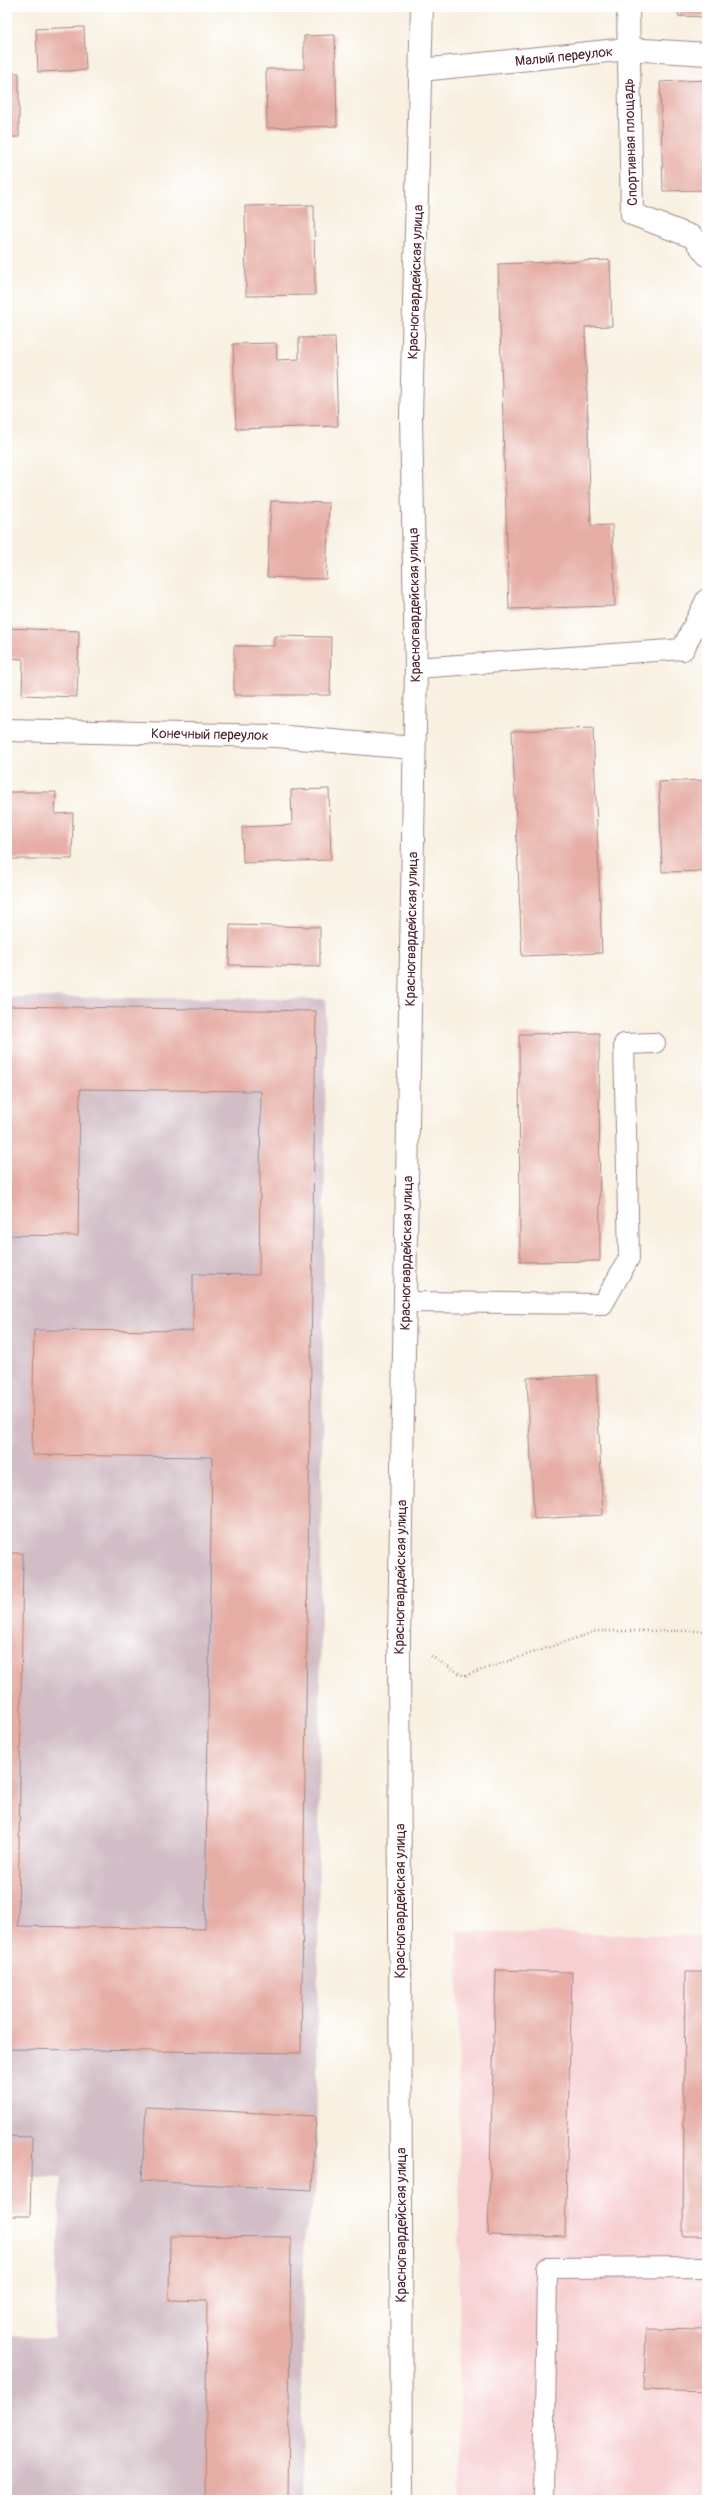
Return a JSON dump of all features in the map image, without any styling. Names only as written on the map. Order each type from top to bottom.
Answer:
[{"type":"street","name":"Красногвардейская улица","points":[[402,2500],[399,1637],[406,1302],[413,748],[416,668],[411,416],[422,7]]},
{"type":"street","name":"Спортивная площадь","points":[[628,7],[632,214],[693,237],[707,255]]},
{"type":"street","name":"Малый переулок","points":[[421,70],[628,49],[707,54]]},
{"type":"street","points":[[683,649],[707,600]]},
{"type":"street","name":"Конечный переулок","points":[[7,730],[276,736],[413,748]]},
{"type":"lane","points":[[416,668],[683,649]]},
{"type":"lane","points":[[406,1302],[603,1304],[629,1258],[624,1044],[655,1043]]},
{"type":"lane","points":[[544,2500],[547,2268],[707,2267]]},
{"type":"path","points":[[399,1637],[464,1676],[597,1631],[707,1631]]},
{"type":"shaded area","points":[[7,997],[326,999],[316,2195],[304,2232],[301,2500],[7,2500],[7,2336],[54,2338],[61,2178],[7,2176],[7,1248],[9,1247]]},
{"type":"shaded area","points":[[458,1931],[707,1936],[707,2500],[460,2500]]},
{"type":"building","points":[[515,7],[541,7],[541,8],[515,9]]},
{"type":"building","points":[[679,7],[707,7],[707,17],[678,16]]},
{"type":"building","points":[[84,27],[86,70],[38,72],[36,29]]},
{"type":"building","points":[[335,35],[337,126],[267,128],[266,69],[304,69],[304,36]]},
{"type":"building","points":[[7,73],[19,73],[19,137],[7,137]]},
{"type":"building","points":[[707,80],[707,190],[663,191],[660,82]]},
{"type":"building","points":[[314,205],[315,295],[246,296],[245,206]]},
{"type":"building","points":[[610,260],[612,326],[585,327],[591,526],[612,525],[615,606],[509,609],[498,264]]},
{"type":"building","points":[[335,337],[338,426],[236,429],[233,344],[276,343],[277,360],[299,359],[299,338]]},
{"type":"building","points":[[271,501],[329,503],[326,579],[267,577]]},
{"type":"building","points":[[7,628],[79,631],[77,697],[22,695],[23,659],[7,658]]},
{"type":"building","points":[[274,636],[331,637],[330,695],[234,695],[234,646],[274,646]]},
{"type":"building","points":[[593,728],[602,953],[522,956],[512,731]]},
{"type":"building","points":[[707,780],[707,871],[662,872],[659,782]]},
{"type":"building","points":[[329,789],[331,860],[243,863],[242,827],[292,825],[291,790]]},
{"type":"building","points":[[7,792],[56,792],[55,814],[73,813],[72,859],[7,859]]},
{"type":"building","points":[[230,925],[320,927],[320,967],[229,965]]},
{"type":"building","points":[[7,1006],[316,1011],[301,2053],[7,2049],[7,1553],[23,1553],[18,1926],[205,1929],[212,1457],[32,1455],[34,1330],[193,1331],[193,1274],[259,1275],[261,1091],[80,1089],[78,1236],[7,1235]]},
{"type":"building","points":[[599,1033],[600,1261],[520,1262],[519,1034]]},
{"type":"building","points":[[596,1375],[603,1515],[534,1519],[527,1378]]},
{"type":"building","points":[[496,1970],[572,1972],[565,2237],[488,2235]]},
{"type":"building","points":[[685,1972],[707,1972],[707,2236],[683,2236]]},
{"type":"building","points":[[146,2107],[316,2116],[312,2190],[142,2181]]},
{"type":"building","points":[[7,2136],[32,2137],[30,2216],[7,2216]]},
{"type":"building","points":[[170,2236],[291,2237],[288,2500],[205,2500],[207,2301],[169,2300]]},
{"type":"building","points":[[646,2329],[707,2330],[707,2392],[644,2390]]}]
